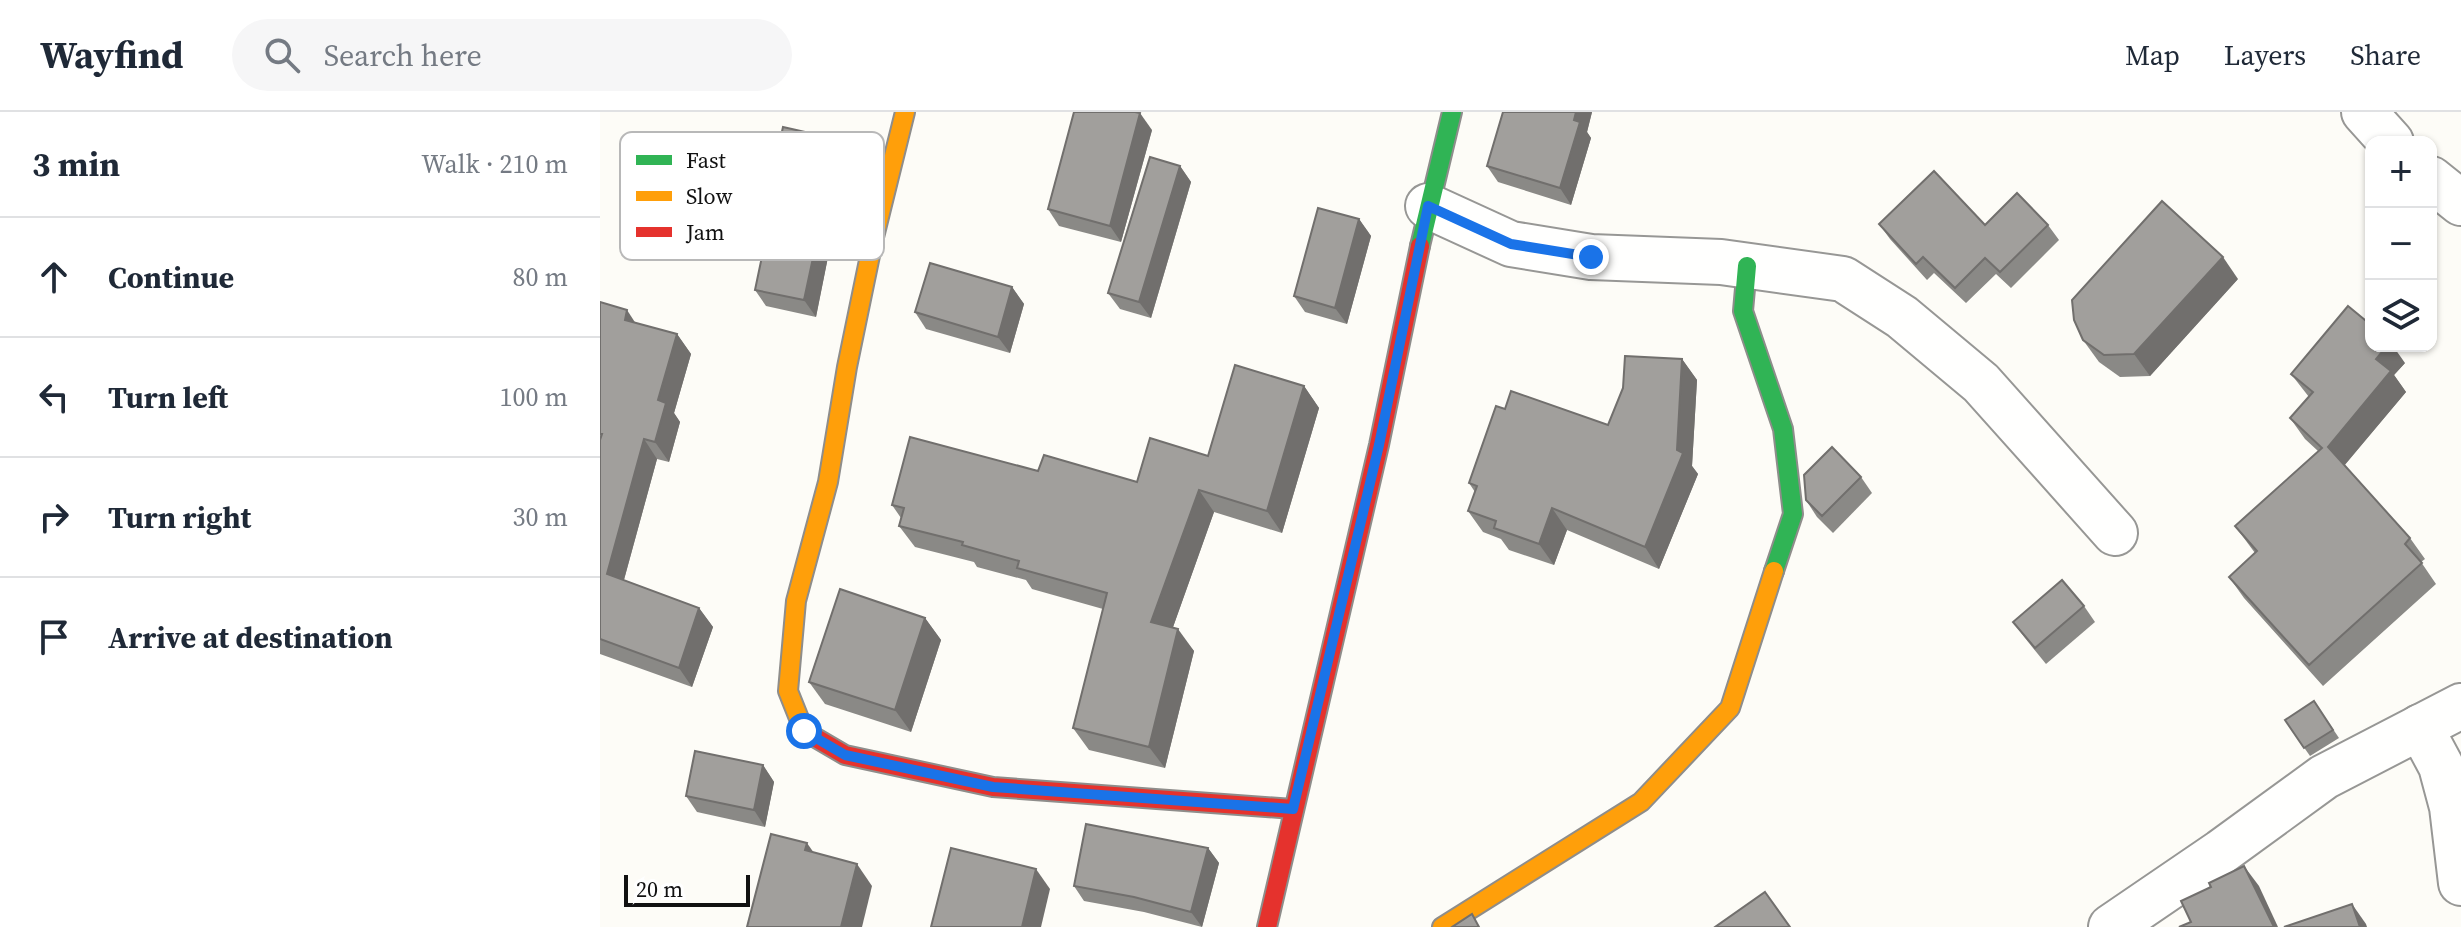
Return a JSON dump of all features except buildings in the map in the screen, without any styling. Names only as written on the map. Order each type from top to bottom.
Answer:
[{"type":"street","points":[[884,197],[905,112]]},
{"type":"street","points":[[1267,927],[1379,445],[1428,206],[1452,112]]},
{"type":"street","points":[[2364,112],[2386,136]]},
{"type":"street","points":[[2437,184],[2461,203]]},
{"type":"street","points":[[1428,206],[1511,244],[1591,257],[1721,262],[1843,279],[1902,317],[1981,383],[2115,533]]},
{"type":"street","points":[[869,260],[828,482],[796,601],[788,691],[804,731],[845,755],[993,787],[1293,809]]},
{"type":"street","points":[[1442,927],[1641,802],[1730,708],[1793,514],[1783,429],[1743,311],[1747,266]]},
{"type":"street","points":[[2111,927],[2324,777],[2461,706]]},
{"type":"street","points":[[2420,727],[2441,766],[2452,807],[2461,883]]},
{"type":"traffic: fast","points":[[1420,246],[1452,112]]},
{"type":"traffic: fast","points":[[1747,266],[1743,311],[1783,429],[1793,514],[1774,571]]},
{"type":"traffic: slow","points":[[884,197],[905,112]]},
{"type":"traffic: slow","points":[[804,731],[788,691],[796,601],[828,482],[869,260]]},
{"type":"traffic: slow","points":[[1442,927],[1641,802],[1730,708],[1774,571]]},
{"type":"traffic: jam","points":[[1267,927],[1379,445],[1420,246]]},
{"type":"traffic: jam","points":[[804,731],[845,755],[993,787],[1293,809]]},
{"type":"route","points":[[804,731],[845,755],[993,787],[1293,809],[1379,445],[1428,206],[1511,244],[1591,257]]}]
